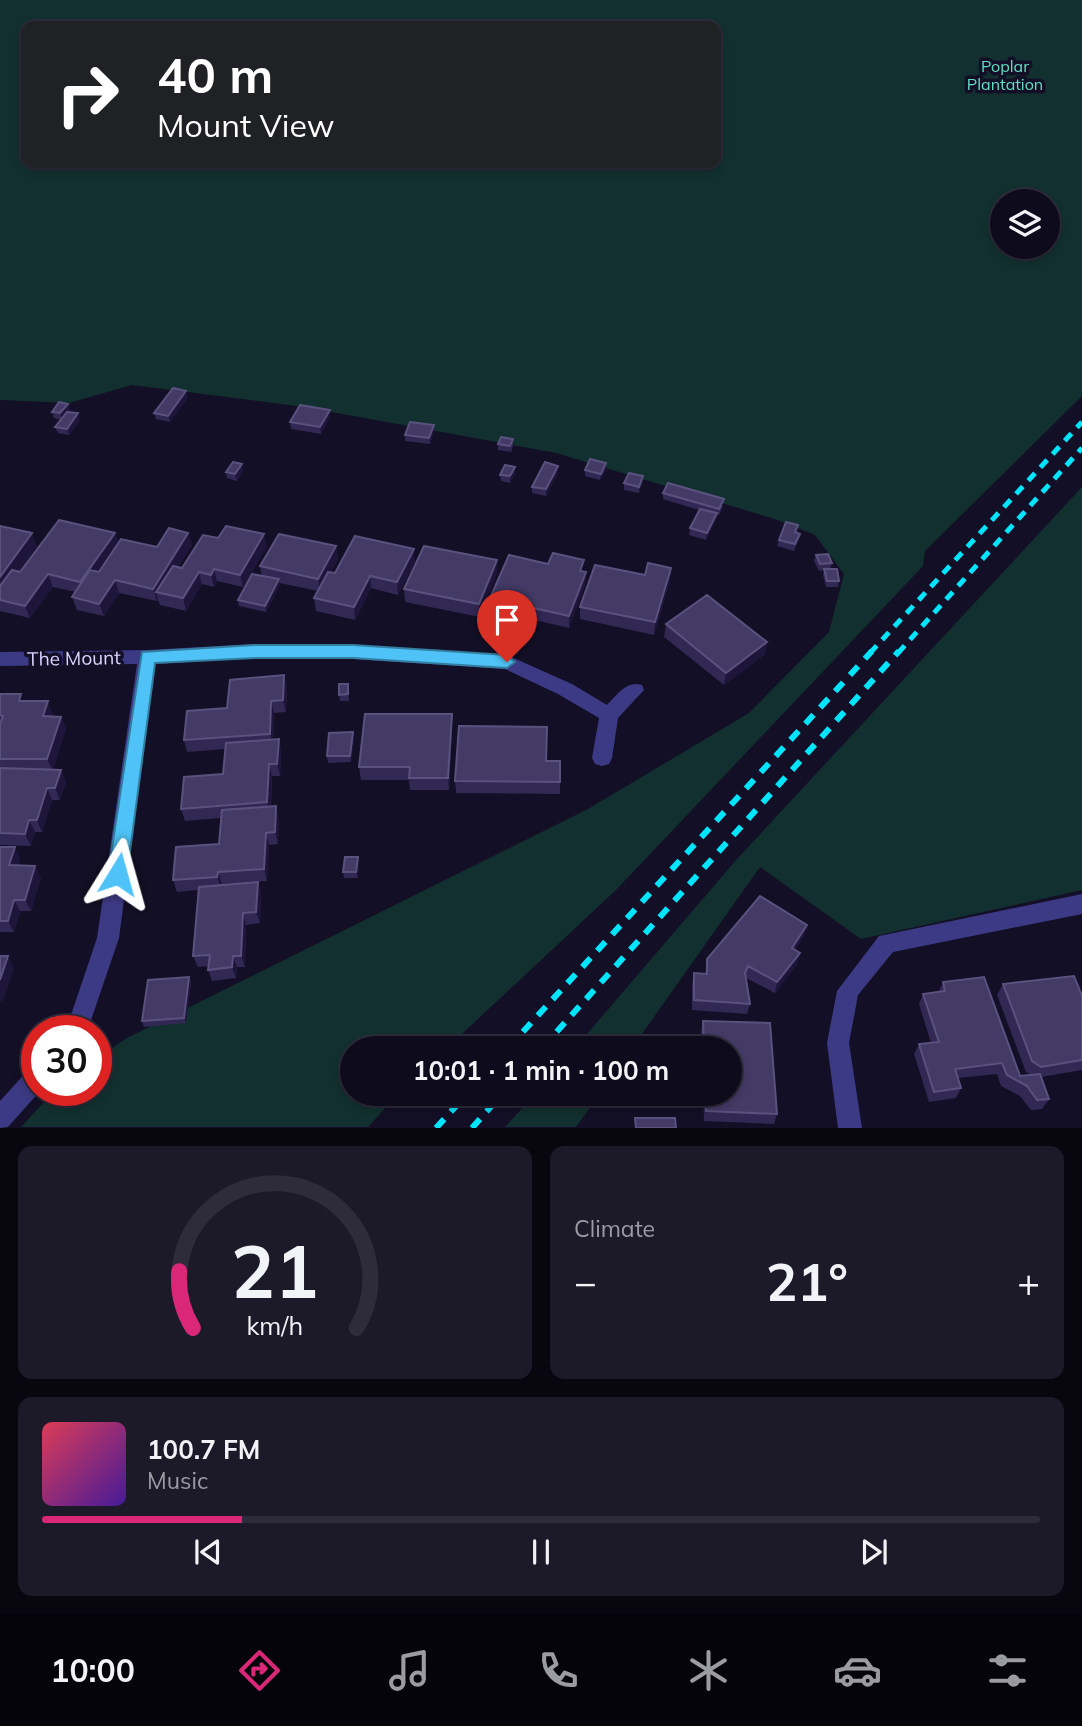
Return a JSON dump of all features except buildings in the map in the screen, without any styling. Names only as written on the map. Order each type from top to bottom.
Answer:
[{"type":"street","name":"The Mount","points":[[0,659],[353,652],[507,662],[565,689],[609,715]]},
{"type":"street","points":[[82,1015],[108,938],[148,657]]},
{"type":"street","points":[[602,758],[609,715],[635,690]]},
{"type":"street","points":[[850,1128],[838,1043],[848,991],[887,943],[1082,904]]},
{"type":"street","points":[[0,1119],[21,1095]]},
{"type":"green space","name":"Poplar Plantation","points":[[0,0],[1082,0],[1082,396],[925,551],[923,566],[616,890],[460,1036],[340,1036],[340,1106],[387,1106],[368,1127],[21,1127],[40,1106],[112,1106],[112,1048],[127,1038],[588,809],[749,713],[829,632],[844,574],[815,535],[778,520],[556,453],[304,407],[132,385],[69,403],[0,400]]},
{"type":"green space","points":[[1082,487],[1082,890],[861,939],[760,867],[640,1036],[585,1036],[737,859]]},
{"type":"green space","points":[[524,1106],[591,1106],[576,1127],[505,1127]]},
{"type":"railway","points":[[870,653],[1082,422]]},
{"type":"railway","points":[[898,653],[1082,448]]},
{"type":"railway","points":[[519,1036],[872,651]]},
{"type":"railway","points":[[553,1036],[899,651]]},
{"type":"railway","points":[[436,1128],[456,1106]]},
{"type":"railway","points":[[472,1128],[491,1106]]},
{"type":"route","points":[[118,874],[148,657],[255,652],[353,652],[507,662]]}]
